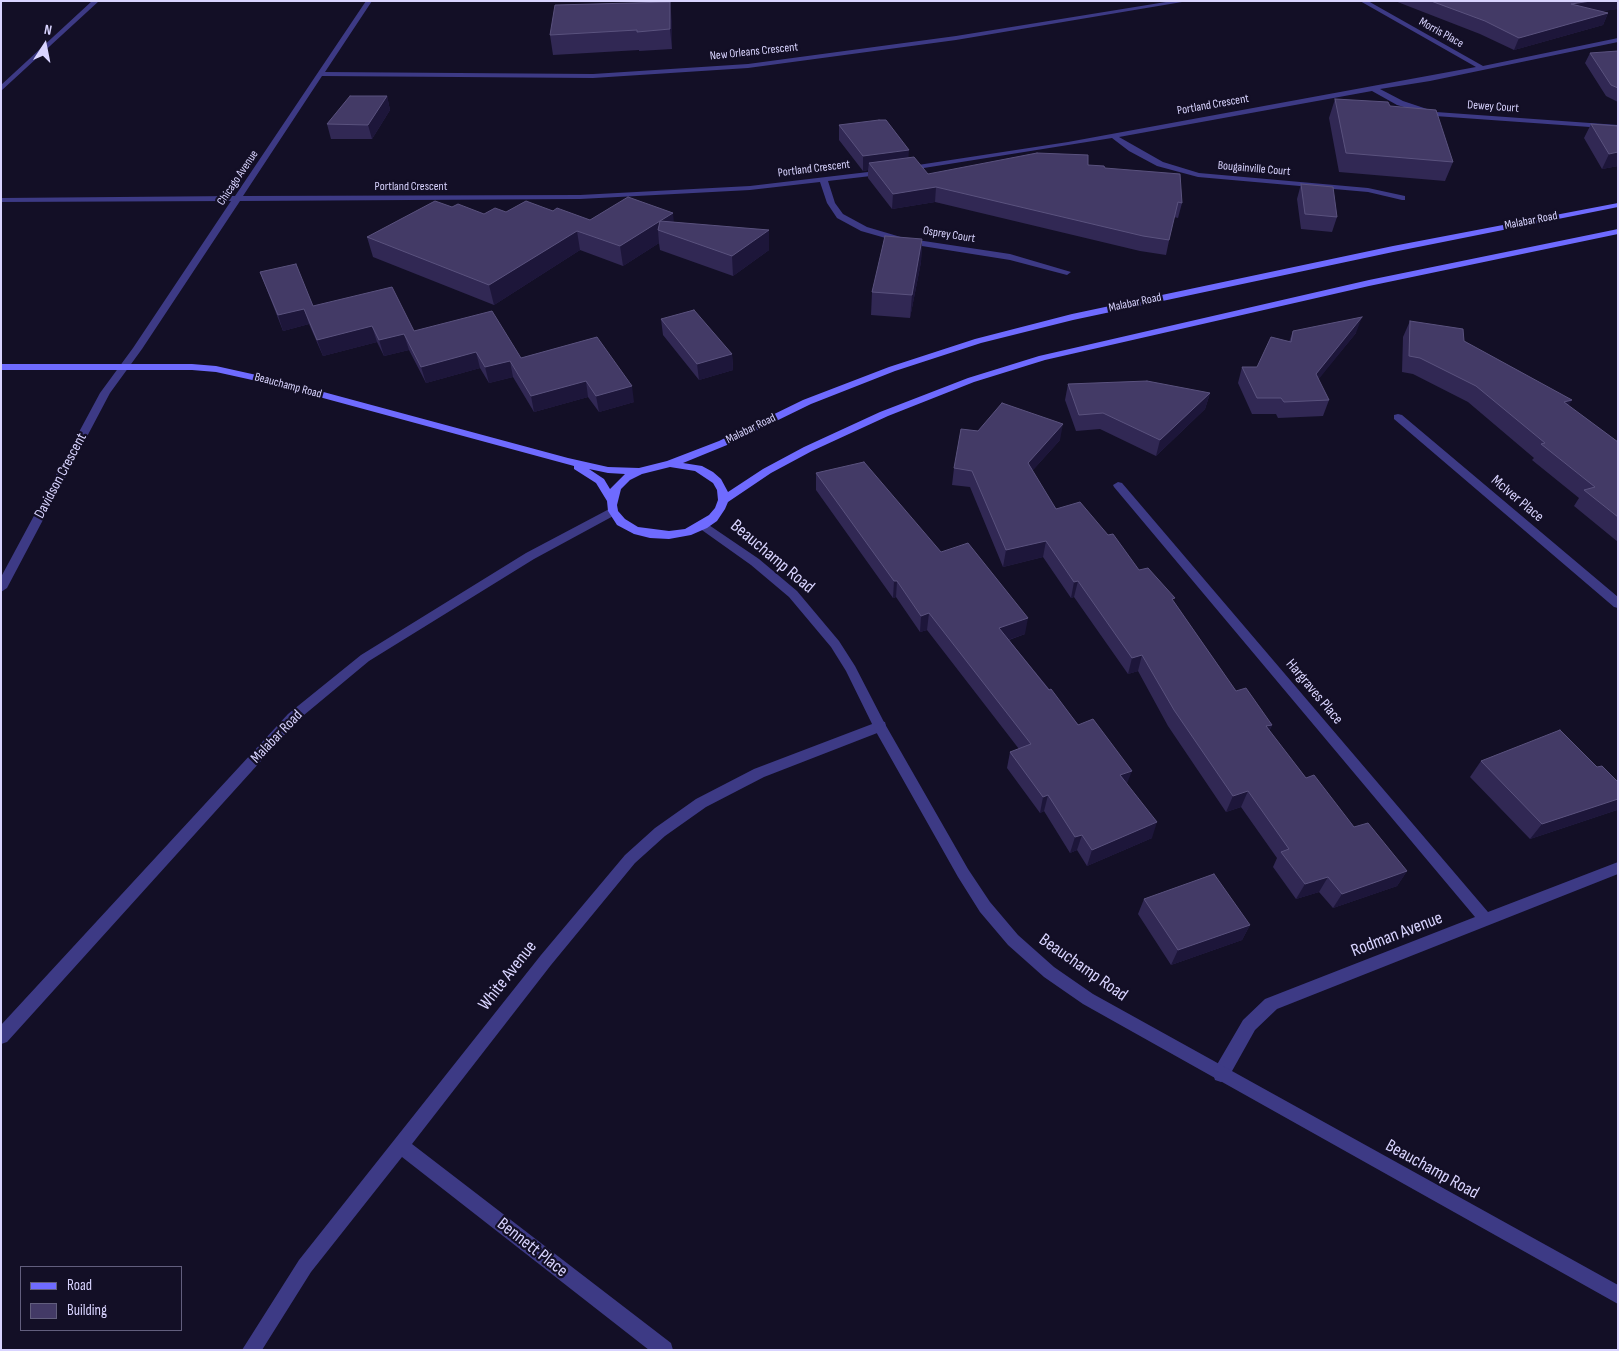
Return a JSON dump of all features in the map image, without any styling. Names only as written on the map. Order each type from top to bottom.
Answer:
[{"type":"main road","name":"Malabar Road","points":[[670,464],[724,443],[807,402],[892,370],[978,342],[1072,316],[1618,204]]},
{"type":"main road","name":"Malabar Road","points":[[723,500],[767,471],[808,449],[884,414],[971,380],[1042,358],[1369,283],[1618,231]]},
{"type":"main road","name":"Beauchamp Road","points":[[1,367],[192,367],[234,372],[567,461],[608,470],[639,471]]},
{"type":"main road","name":"Beauchamp Road","points":[[567,461],[600,480],[613,505]]},
{"type":"main road","points":[[670,464],[684,465],[709,474],[717,481],[722,490],[723,500],[720,509],[714,518],[687,532],[669,535],[650,534],[634,530],[621,522],[613,505],[616,488],[626,478],[639,471],[654,466],[670,464]]},
{"type":"street","points":[[1,89],[96,1]]},
{"type":"street","name":"Chicago Avenue","points":[[125,367],[369,1]]},
{"type":"street","name":"New Orleans Crescent","points":[[321,74],[593,76],[748,66],[956,38],[1185,1]]},
{"type":"street","name":"Morris Place","points":[[1363,1],[1482,68]]},
{"type":"street","name":"Portland Crescent","points":[[1,200],[580,197],[750,188],[924,166],[1112,135],[1482,68],[1618,40]]},
{"type":"street","name":"Dewey Court","points":[[1372,88],[1400,103],[1435,114],[1618,128]]},
{"type":"street","name":"Bougainville Court","points":[[1112,135],[1132,150],[1160,164],[1198,175],[1368,190],[1402,198]]},
{"type":"street","name":"Osprey Court","points":[[823,179],[831,203],[840,216],[864,229],[903,240],[1010,257],[1067,272]]},
{"type":"street","name":"Davidson Crescent","points":[[1,588],[105,393],[125,367]]},
{"type":"street","name":"McIver Place","points":[[1398,417],[1618,604]]},
{"type":"street","name":"Hargraves Place","points":[[1118,485],[1486,920]]},
{"type":"street","name":"Malabar Road","points":[[2,1035],[293,717],[364,658],[613,505]]},
{"type":"street","name":"Beauchamp Road","points":[[703,525],[755,562],[793,594],[816,620],[851,669],[880,726],[963,873],[985,907],[1013,940],[1049,972],[1088,999],[1618,1295]]},
{"type":"street","name":"White Avenue","points":[[251,1350],[304,1266],[570,931],[630,859],[660,832],[701,803],[759,773],[880,726]]},
{"type":"street","name":"Rodman Avenue","points":[[1221,1074],[1249,1025],[1271,1004],[1618,868]]},
{"type":"street","name":"Bennett Place","points":[[400,1146],[664,1350]]},
{"type":"building","points":[[1431,1],[1591,1],[1571,4],[1608,13],[1519,38],[1485,21]]},
{"type":"building","points":[[670,2],[670,29],[550,35],[555,5]]},
{"type":"building","points":[[1618,51],[1618,88],[1611,85],[1590,53]]},
{"type":"building","points":[[350,96],[387,96],[368,125],[327,124]]},
{"type":"building","points":[[1335,99],[1388,102],[1390,106],[1436,110],[1453,162],[1346,153]]},
{"type":"building","points":[[886,120],[909,150],[863,156],[839,125]]},
{"type":"building","points":[[1591,124],[1618,126],[1618,152],[1609,154]]},
{"type":"building","points":[[1037,153],[1088,155],[1088,165],[1180,174],[1182,203],[1178,202],[1169,240],[1143,236],[936,187],[893,194],[869,163],[914,157],[928,174]]},
{"type":"building","points":[[1301,184],[1333,187],[1337,217],[1305,214]]},
{"type":"building","points":[[628,197],[673,213],[620,246],[577,231],[489,285],[367,237],[435,201],[452,207],[458,204],[484,214],[495,208],[506,212],[526,201],[553,211],[557,208],[590,220]]},
{"type":"building","points":[[660,221],[769,230],[732,256],[658,230]]},
{"type":"building","points":[[885,236],[922,239],[912,295],[872,292]]},
{"type":"building","points":[[296,264],[313,306],[392,287],[414,331],[492,311],[521,358],[597,337],[632,386],[596,396],[586,381],[531,396],[510,361],[485,367],[476,352],[421,367],[404,334],[379,340],[372,326],[317,340],[304,309],[278,315],[260,272]]},
{"type":"building","points":[[694,310],[732,354],[697,364],[661,319]]},
{"type":"building","points":[[1362,317],[1316,374],[1329,400],[1284,402],[1281,398],[1257,398],[1242,367],[1257,367],[1271,337],[1291,342],[1293,331]]},
{"type":"building","points":[[1410,321],[1463,329],[1464,341],[1572,400],[1564,402],[1618,442],[1618,517],[1584,490],[1595,487],[1541,444],[1545,443],[1476,386],[1420,358],[1409,356]]},
{"type":"building","points":[[1147,381],[1210,393],[1160,440],[1103,413],[1079,415],[1068,384]]},
{"type":"building","points":[[1002,403],[1063,424],[1028,463],[1056,509],[1080,502],[1108,535],[1113,534],[1139,570],[1148,568],[1175,598],[1172,599],[1236,691],[1246,688],[1272,725],[1266,726],[1306,778],[1314,775],[1354,827],[1368,823],[1407,871],[1342,894],[1328,877],[1305,884],[1281,852],[1289,849],[1248,791],[1233,796],[1174,710],[1142,655],[1132,658],[1078,581],[1074,582],[1046,541],[1006,550],[972,471],[954,468],[961,429],[978,431]]},
{"type":"building","points":[[864,462],[941,552],[968,543],[1028,618],[999,628],[1049,690],[1051,689],[1078,725],[1093,719],[1132,771],[1120,775],[1157,822],[1092,850],[1082,835],[1075,837],[1048,795],[1043,797],[1010,752],[1031,744],[929,613],[921,616],[816,473]]},
{"type":"building","points":[[1560,730],[1597,767],[1602,766],[1618,782],[1618,799],[1542,824],[1481,761]]},
{"type":"building","points":[[1214,874],[1250,925],[1178,950],[1144,899]]}]
